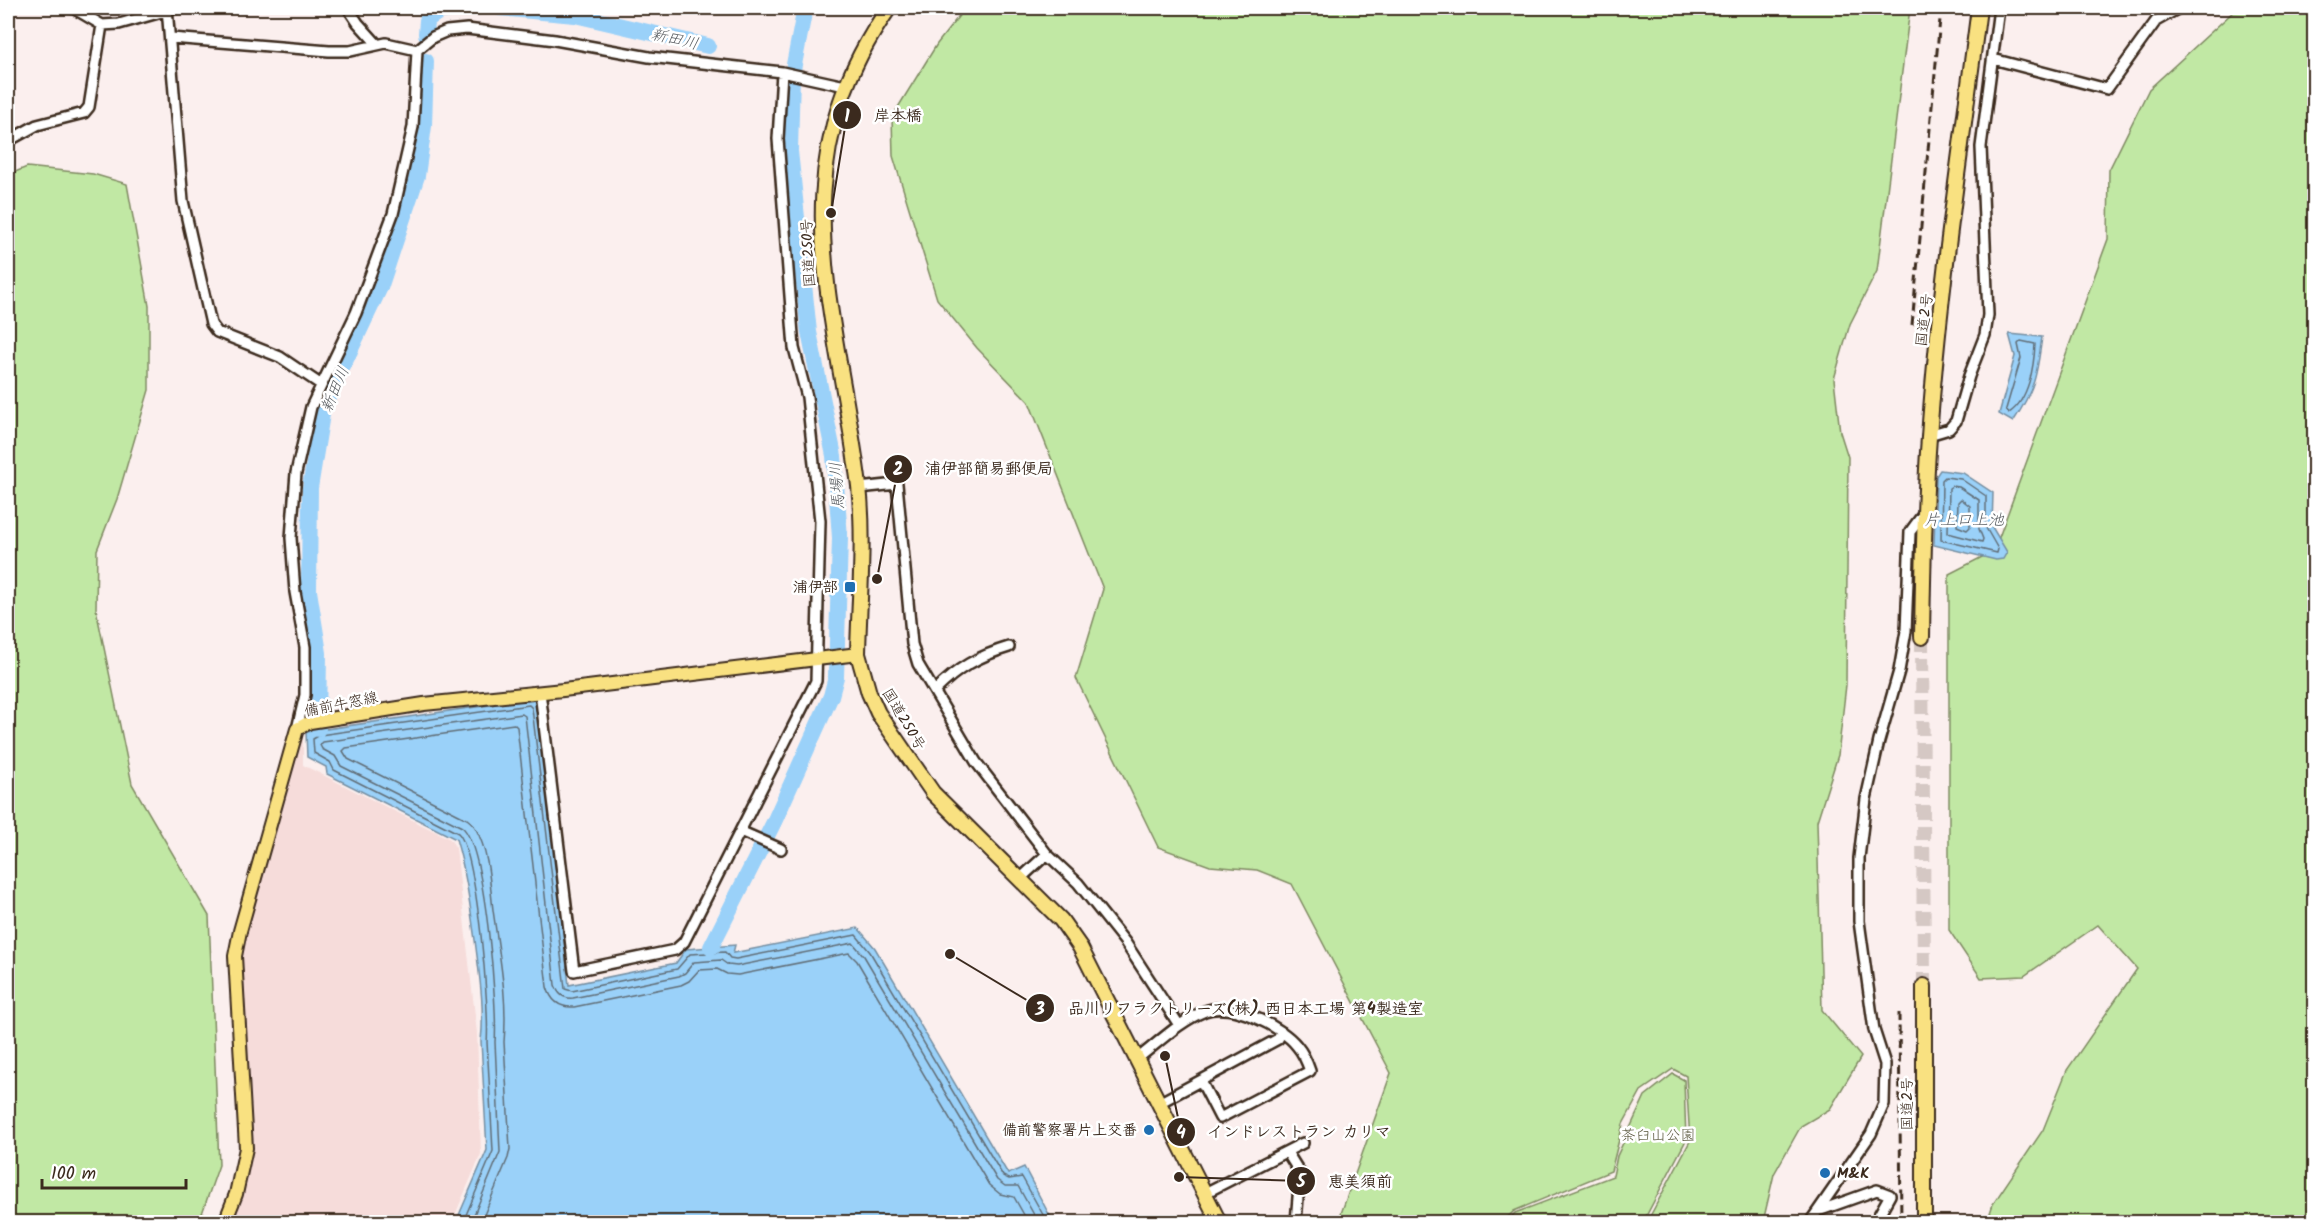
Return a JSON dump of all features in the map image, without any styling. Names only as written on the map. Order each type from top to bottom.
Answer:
[{"type":"highway","name":"国道250号","points":[[889,8],[860,54],[845,86],[831,129],[823,177],[822,226],[829,307],[846,396],[861,517],[854,654],[878,713],[933,793],[964,826],[1021,878],[1061,920],[1080,947],[1219,1222]]},
{"type":"highway","name":"国道2号","points":[[1922,637],[1924,513],[1929,435],[1941,311],[1979,8]]},
{"type":"highway","name":"国道2号","points":[[1924,986],[1924,1222]]},
{"type":"main road","name":"備前牛窓線","points":[[225,1222],[236,1194],[246,1148],[235,956],[240,931],[301,727],[329,719],[424,704],[854,654]]},
{"type":"street","points":[[73,8],[102,25],[119,24],[170,8],[174,100],[183,201],[211,324],[217,332],[280,357],[307,377],[321,384]]},
{"type":"street","points":[[348,8],[358,24],[377,44]]},
{"type":"street","points":[[1929,435],[1949,429],[1956,421],[1969,376],[1985,335],[1988,315],[1981,147],[1999,8]]},
{"type":"street","points":[[1993,59],[2107,89],[2156,21],[2179,8]]},
{"type":"street","points":[[8,141],[37,125],[84,113],[89,107],[102,25]]},
{"type":"street","points":[[301,727],[305,695],[305,647],[295,592],[291,538],[296,473],[311,407],[356,313],[393,214],[413,127],[417,51],[433,37],[447,30],[467,29],[555,40],[650,57],[784,72],[845,86]]},
{"type":"street","points":[[171,38],[329,51],[367,49],[377,44],[386,44],[417,51]]},
{"type":"street","points":[[540,692],[574,971],[675,950],[684,942],[742,832],[816,681],[819,659],[820,521],[807,397],[794,348],[778,139],[784,72]]},
{"type":"street","points":[[859,488],[897,484],[912,644],[918,664],[976,762],[1047,854],[1078,883],[1125,942],[1179,1026]]},
{"type":"street","points":[[1810,1222],[1821,1210],[1871,1134],[1884,1104],[1885,1064],[1875,1030],[1859,921],[1859,858],[1866,800],[1879,741],[1899,671],[1906,631],[1910,532],[1924,513]]},
{"type":"street","points":[[935,691],[947,678],[969,662],[1009,647]]},
{"type":"street","points":[[742,832],[781,849]]},
{"type":"street","points":[[1021,878],[1047,854]]},
{"type":"street","points":[[1137,1059],[1179,1026],[1214,1008],[1234,1009],[1282,1032],[1296,1045],[1310,1071],[1220,1118],[1201,1082]]},
{"type":"street","points":[[1159,1102],[1201,1082],[1278,1039],[1282,1032]]},
{"type":"street","points":[[1205,1193],[1303,1143]]},
{"type":"street","points":[[1287,1152],[1300,1173],[1296,1222]]},
{"type":"street","points":[[1821,1210],[1877,1190],[1890,1195],[1875,1222]]},
{"type":"shaded area","points":[[303,734],[303,765],[450,839],[456,848],[477,1033],[481,1154],[452,1222],[232,1222],[240,1204],[249,1169],[252,1140],[242,946],[300,737]]},
{"type":"green space","points":[[965,8],[1910,8],[1877,271],[1850,324],[1834,379],[1840,432],[1848,457],[1846,685],[1838,755],[1817,821],[1822,1010],[1861,1057],[1830,1109],[1801,1126],[1774,1174],[1763,1222],[1647,1222],[1690,1141],[1686,1076],[1673,1069],[1641,1091],[1623,1124],[1611,1171],[1514,1211],[1503,1222],[1338,1222],[1391,1073],[1292,884],[1257,870],[1210,866],[1158,847],[1076,678],[1103,589],[1029,402],[977,348],[937,299],[893,156],[892,117],[937,44]]},
{"type":"green space","points":[[2275,8],[2314,8],[2314,1222],[1987,1222],[1993,1204],[2043,1130],[2067,1070],[2137,969],[2098,925],[2024,976],[1981,978],[1949,930],[1949,574],[1994,551],[2108,239],[2109,170],[2149,89],[2233,12]]},
{"type":"green space","points":[[27,167],[93,174],[127,184],[149,306],[149,390],[117,499],[97,550],[96,609],[132,784],[209,916],[219,1165],[199,1222],[8,1222],[8,175]]},
{"type":"green space","name":"茶臼山公園","points":[[1673,1074],[1684,1080],[1686,1140],[1643,1222],[1507,1222],[1515,1213],[1613,1176],[1617,1156],[1645,1096]]},
{"type":"water","points":[[2009,334],[2042,337],[2034,381],[2013,422],[1999,414],[2015,356]]},
{"type":"water","name":"片上口上池","points":[[1940,470],[1963,473],[1993,493],[1992,527],[2007,552],[2003,559],[1996,560],[1934,545],[1936,476]]},
{"type":"water","points":[[537,698],[569,985],[676,963],[686,949],[735,945],[733,953],[858,928],[875,948],[1008,1174],[1024,1167],[1053,1222],[456,1222],[487,1150],[481,1041],[481,990],[467,889],[456,839],[327,774],[326,767],[307,757],[306,732]]},
{"type":"waterway","name":"新田川","points":[[426,34],[427,20],[440,11],[470,8]]},
{"type":"waterway","name":"新田川","points":[[500,8],[575,15],[708,46]]},
{"type":"waterway","name":"馬場川","points":[[711,947],[774,822],[831,696],[836,677],[840,538],[834,456],[809,332],[790,151],[792,75],[805,8]]},
{"type":"waterway","name":"新田川","points":[[318,729],[319,653],[309,591],[310,488],[323,408],[381,285],[417,176],[424,126],[426,61]]},
{"type":"tunnel","points":[[1922,637],[1924,986]]},
{"type":"railway","points":[[1912,325],[1941,8]]},
{"type":"railway","points":[[1899,1013],[1901,1222]]},
{"type":"place","name":"岸本橋","points":[[831,213]]},
{"type":"place","name":"浦伊部簡易郵便局","points":[[877,579]]},
{"type":"place","name":"浦伊部","points":[[850,587]]},
{"type":"place","name":"品川リフラクトリーズ(株) 西日本工場 第4製造室","points":[[950,954]]},
{"type":"place","name":"インドレストラン カリマ","points":[[1165,1056]]},
{"type":"place","name":"備前警察署片上交番","points":[[1149,1130]]},
{"type":"place","name":"M&K","points":[[1825,1173]]},
{"type":"place","name":"恵美須前","points":[[1179,1177]]}]
